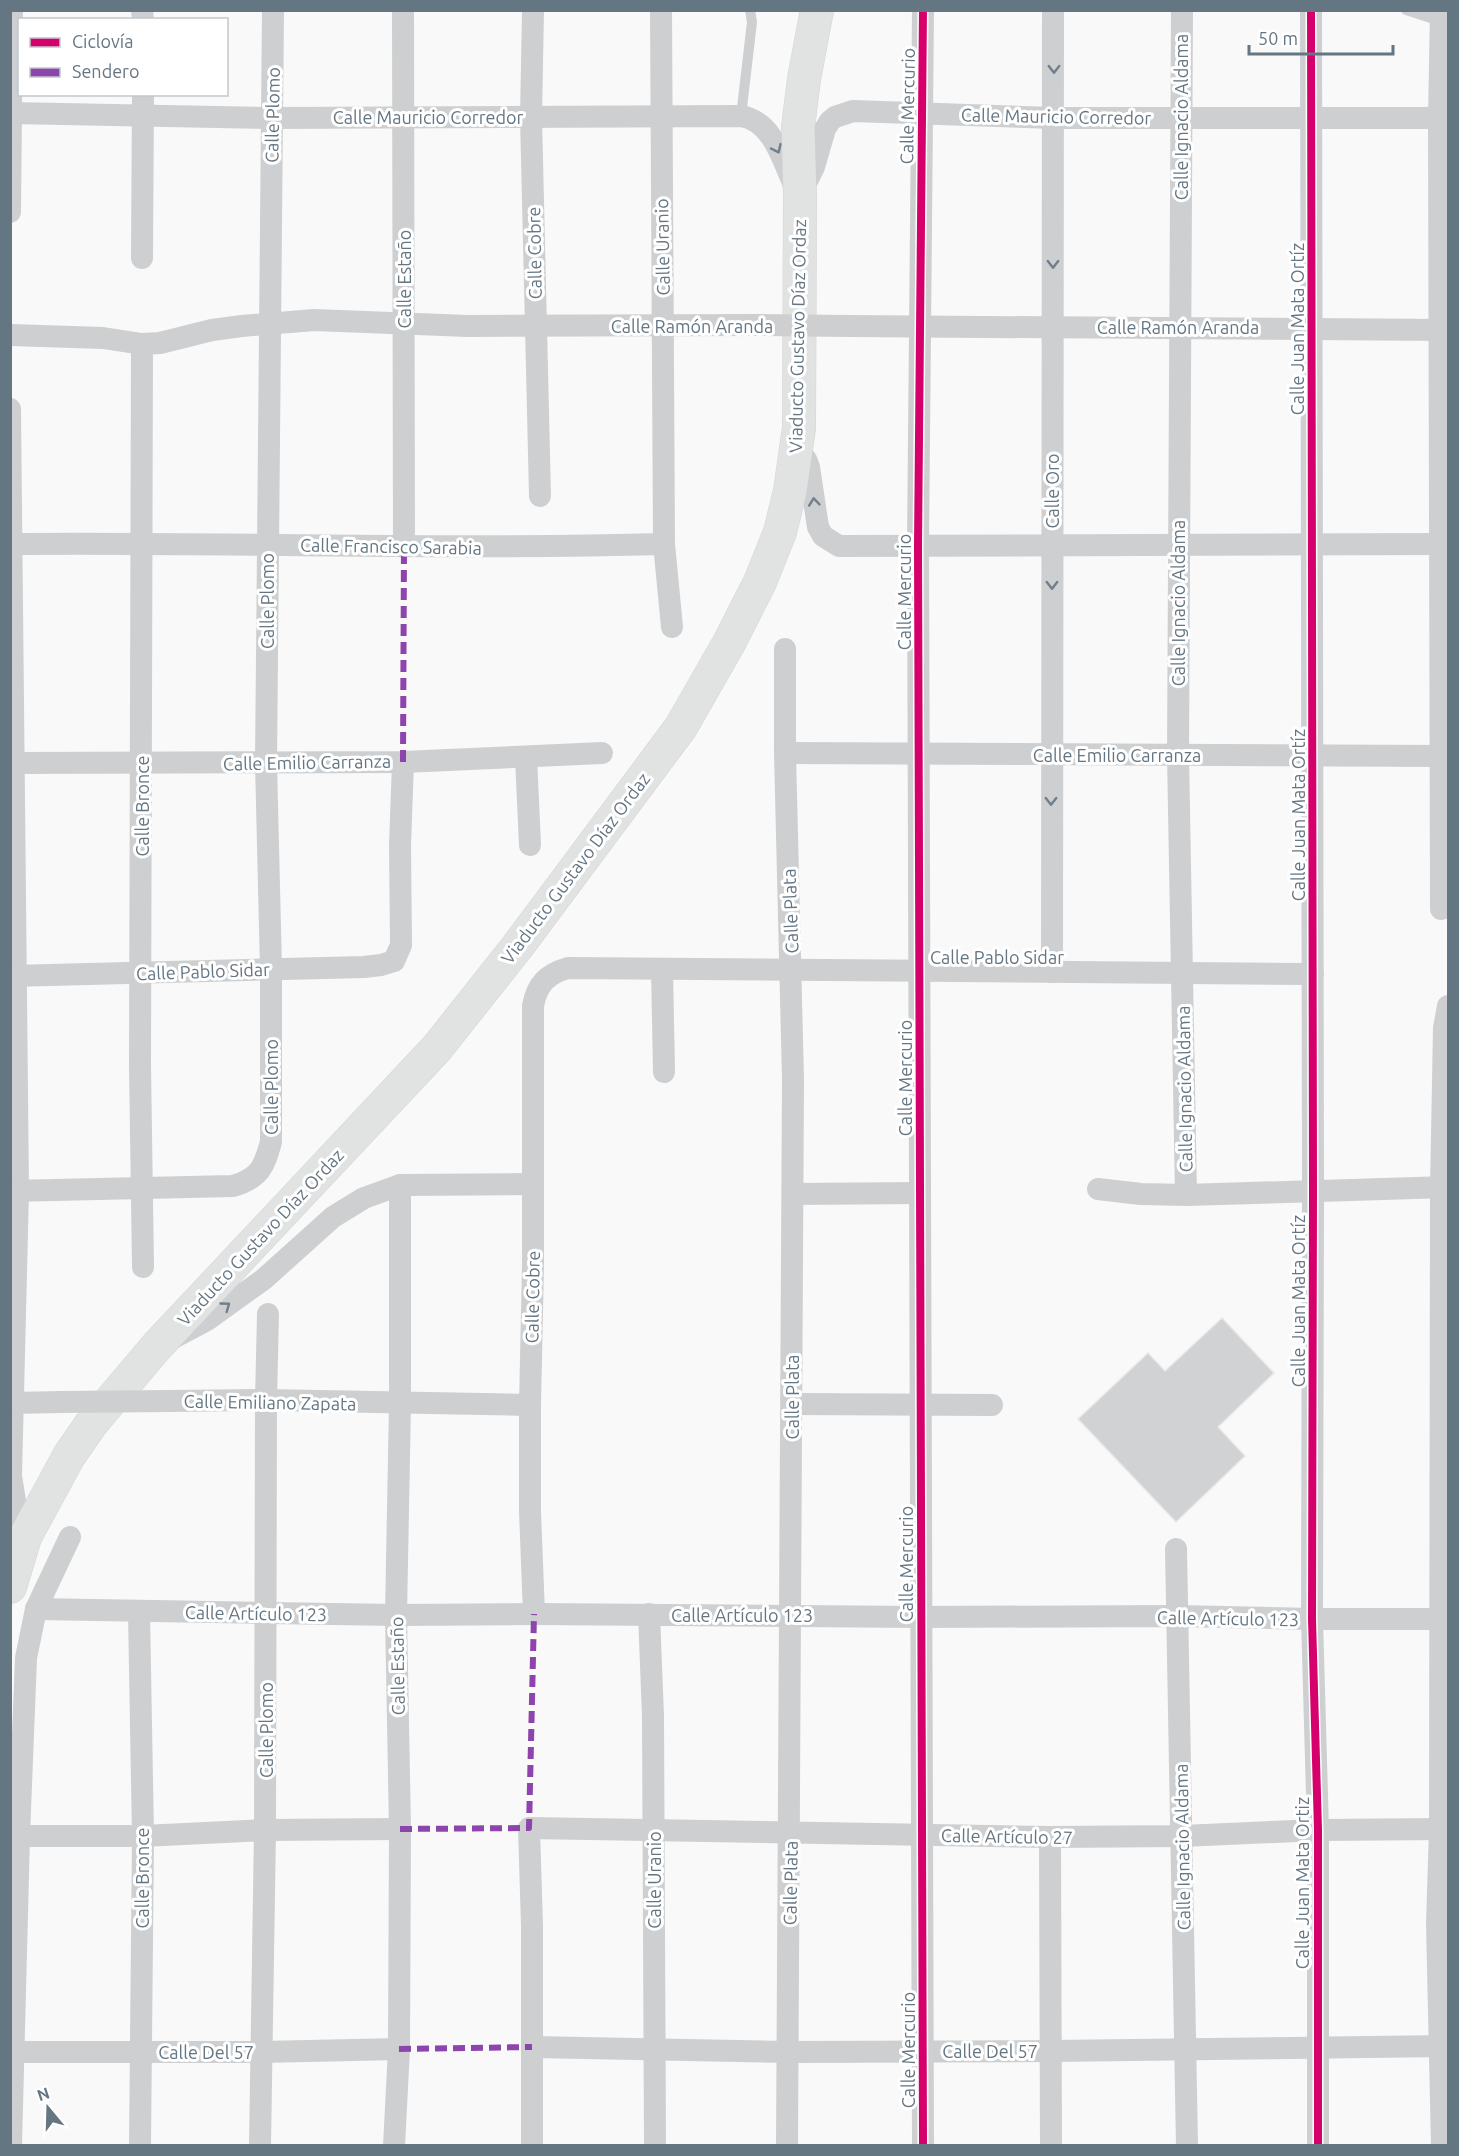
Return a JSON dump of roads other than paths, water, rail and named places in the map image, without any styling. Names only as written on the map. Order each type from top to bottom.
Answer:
[{"type":"main road","name":"Viaducto Gustavo Díaz Ordaz","points":[[10,1587],[25,1538],[74,1448],[91,1424],[157,1346],[437,1048],[517,947],[681,727],[729,643],[760,582],[780,532],[790,491],[799,428],[798,128],[804,79],[817,10]]},
{"type":"street","points":[[10,212],[12,10]]},
{"type":"street","name":"Calle Plomo","points":[[142,1189],[233,1186],[246,1182],[264,1165],[271,1142],[271,969],[266,763],[273,10]]},
{"type":"street","name":"Calle Estaño","points":[[403,10],[404,547]]},
{"type":"street","name":"Calle Cobre","points":[[533,10],[531,117],[540,496]]},
{"type":"street","name":"Calle Uranio","points":[[661,10],[664,543],[672,627]]},
{"type":"street","name":"Calle Mercurio","points":[[923,10],[918,545],[923,2145]]},
{"type":"street","name":"Calle Oro","points":[[1052,972],[1053,10]]},
{"type":"street","name":"Calle Ignacio Aldama","points":[[1182,10],[1178,755],[1186,1195]]},
{"type":"street","name":"Calle Juan Mata Ortíz","points":[[1311,10],[1312,1619]]},
{"type":"street","points":[[1441,909],[1444,756],[1444,19]]},
{"type":"street","points":[[142,258],[143,105]]},
{"type":"street","name":"Calle Mauricio Corredor","points":[[11,113],[143,105],[272,118],[741,116],[750,117],[767,129],[800,196]]},
{"type":"street","name":"Calle Mauricio Corredor","points":[[800,196],[814,167],[825,129],[835,117],[853,111],[1054,118],[1444,118]]},
{"type":"street","name":"Calle Ramón Aranda","points":[[10,335],[103,338],[142,344],[177,339],[212,330],[270,322],[314,320],[404,325],[1052,326],[1445,330]]},
{"type":"street","name":"Calle Bronce","points":[[142,344],[143,1267]]},
{"type":"street","points":[[10,409],[14,1191],[11,1476],[25,1538]]},
{"type":"street","points":[[795,454],[806,459],[809,467],[818,527],[823,536],[839,546],[1444,544]]},
{"type":"street","name":"Calle Francisco Sarabia","points":[[11,544],[541,547],[664,543]]},
{"type":"street","name":"Calle Plata","points":[[785,649],[785,753],[792,970],[793,1194],[787,2145]]},
{"type":"street","name":"Calle Emilio Carranza","points":[[13,763],[403,762],[602,753]]},
{"type":"street","name":"Calle Emilio Carranza","points":[[785,753],[1444,756]]},
{"type":"street","points":[[526,757],[530,845]]},
{"type":"street","name":"Calle Pablo Sidar","points":[[12,976],[364,967],[394,961],[400,945],[403,762]]},
{"type":"street","name":"Calle Pablo Sidar","points":[[541,982],[555,972],[568,968],[1313,974]]},
{"type":"street","points":[[662,969],[664,1072]]},
{"type":"street","name":"Calle Cobre","points":[[534,1614],[530,1511],[533,1006],[535,993],[541,982]]},
{"type":"street","points":[[1442,2145],[1444,2045],[1437,1923],[1444,1829],[1444,1028],[1449,1006]]},
{"type":"street","points":[[157,1346],[207,1320],[264,1279],[333,1216],[364,1198],[400,1185],[533,1184]]},
{"type":"street","name":"Calle Estaño","points":[[394,2145],[399,2049],[400,1829],[396,1615],[400,1404],[400,1185]]},
{"type":"street","points":[[1098,1189],[1141,1194],[1186,1195],[1445,1187]]},
{"type":"street","points":[[14,1191],[142,1189]]},
{"type":"street","points":[[793,1194],[920,1193]]},
{"type":"street","name":"Calle Plomo","points":[[260,2145],[265,1830],[268,1314]]},
{"type":"street","name":"Calle Emiliano Zapata","points":[[12,1403],[266,1400],[530,1405]]},
{"type":"street","points":[[793,1404],[992,1405]]},
{"type":"street","points":[[11,2145],[26,1658],[36,1609],[70,1537]]},
{"type":"street","name":"Calle Ignacio Aldama","points":[[1176,1549],[1187,2145]]},
{"type":"street","name":"Calle Artículo 123","points":[[36,1609],[396,1615],[1178,1616],[1445,1619]]},
{"type":"street","name":"Calle Bronce","points":[[139,1612],[143,1836],[140,2145]]},
{"type":"street","name":"Calle Uranio","points":[[649,1614],[653,1716],[655,2145]]},
{"type":"street","name":"Calle Juan Mata Ortiz","points":[[1312,1619],[1318,1830],[1318,2145]]},
{"type":"street","name":"Calle Artículo 27","points":[[532,2047],[529,1828],[1050,1837],[1444,1829]]},
{"type":"street","points":[[19,1836],[143,1836],[265,1830],[400,1829]]},
{"type":"street","points":[[1050,1837],[1051,2145]]},
{"type":"street","name":"Calle Del 57","points":[[532,2047],[788,2052],[1052,2051],[1444,2045]]},
{"type":"street","points":[[532,2047],[532,2145]]},
{"type":"street","name":"Calle Del 57","points":[[13,2052],[262,2052],[399,2049]]},
{"type":"lane","points":[[741,116],[752,22],[750,10]]},
{"type":"lane","points":[[1406,10],[1444,19]]}]
